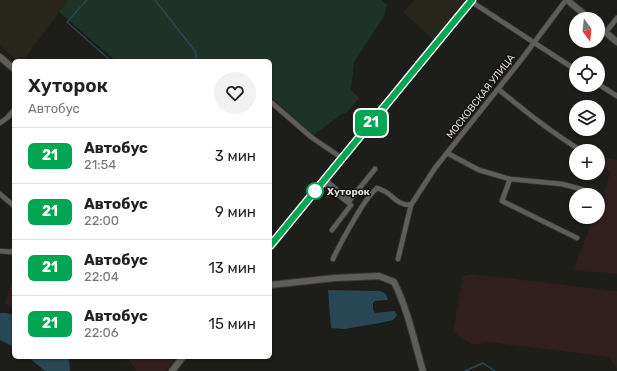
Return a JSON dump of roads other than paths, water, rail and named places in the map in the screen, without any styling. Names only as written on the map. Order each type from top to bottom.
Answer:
[{"type":"main road","points":[[272,244],[470,0]]},
{"type":"main road","points":[[567,0],[582,12]]},
{"type":"main road","points":[[606,32],[617,42]]},
{"type":"main road","points":[[0,57],[12,67]]},
{"type":"main road","points":[[272,285],[334,278],[379,276],[394,282],[406,309],[423,371]]},
{"type":"main road","points":[[172,371],[181,359]]},
{"type":"street","points":[[470,0],[569,66]]},
{"type":"street","name":"МОСКОВСКАЯ УЛИЦА","points":[[398,259],[411,205],[435,168],[567,0]]},
{"type":"street","points":[[606,32],[617,18]]},
{"type":"street","points":[[605,88],[617,96]]},
{"type":"street","points":[[498,89],[531,117],[570,144]]},
{"type":"street","points":[[272,104],[311,137],[342,158]]},
{"type":"street","points":[[0,124],[12,112]]},
{"type":"street","points":[[447,153],[479,170],[510,179],[562,184],[577,188]]},
{"type":"street","points":[[323,181],[350,200],[375,169]]},
{"type":"street","points":[[510,179],[502,201],[577,238]]},
{"type":"street","points":[[323,181],[350,206],[332,230]]},
{"type":"street","points":[[333,259],[342,239],[371,192],[377,188],[386,192],[404,205],[411,205]]},
{"type":"street","points":[[0,194],[12,204]]},
{"type":"street","points":[[0,251],[12,251]]},
{"type":"water","points":[[328,290],[380,291],[386,294],[388,300],[375,301],[373,303],[375,313],[395,311],[397,316],[393,320],[380,323],[344,329],[331,328]]},
{"type":"water","points":[[0,313],[12,314],[12,346],[0,340]]},
{"type":"water","points":[[30,359],[69,360],[70,371],[45,371]]},
{"type":"waterway","points":[[87,0],[67,22],[109,59]]},
{"type":"waterway","points":[[155,0],[195,51],[197,59]]},
{"type":"waterway","points":[[465,371],[483,363],[495,371]]},
{"type":"place","name":"Хуторок","points":[[315,191]]}]
